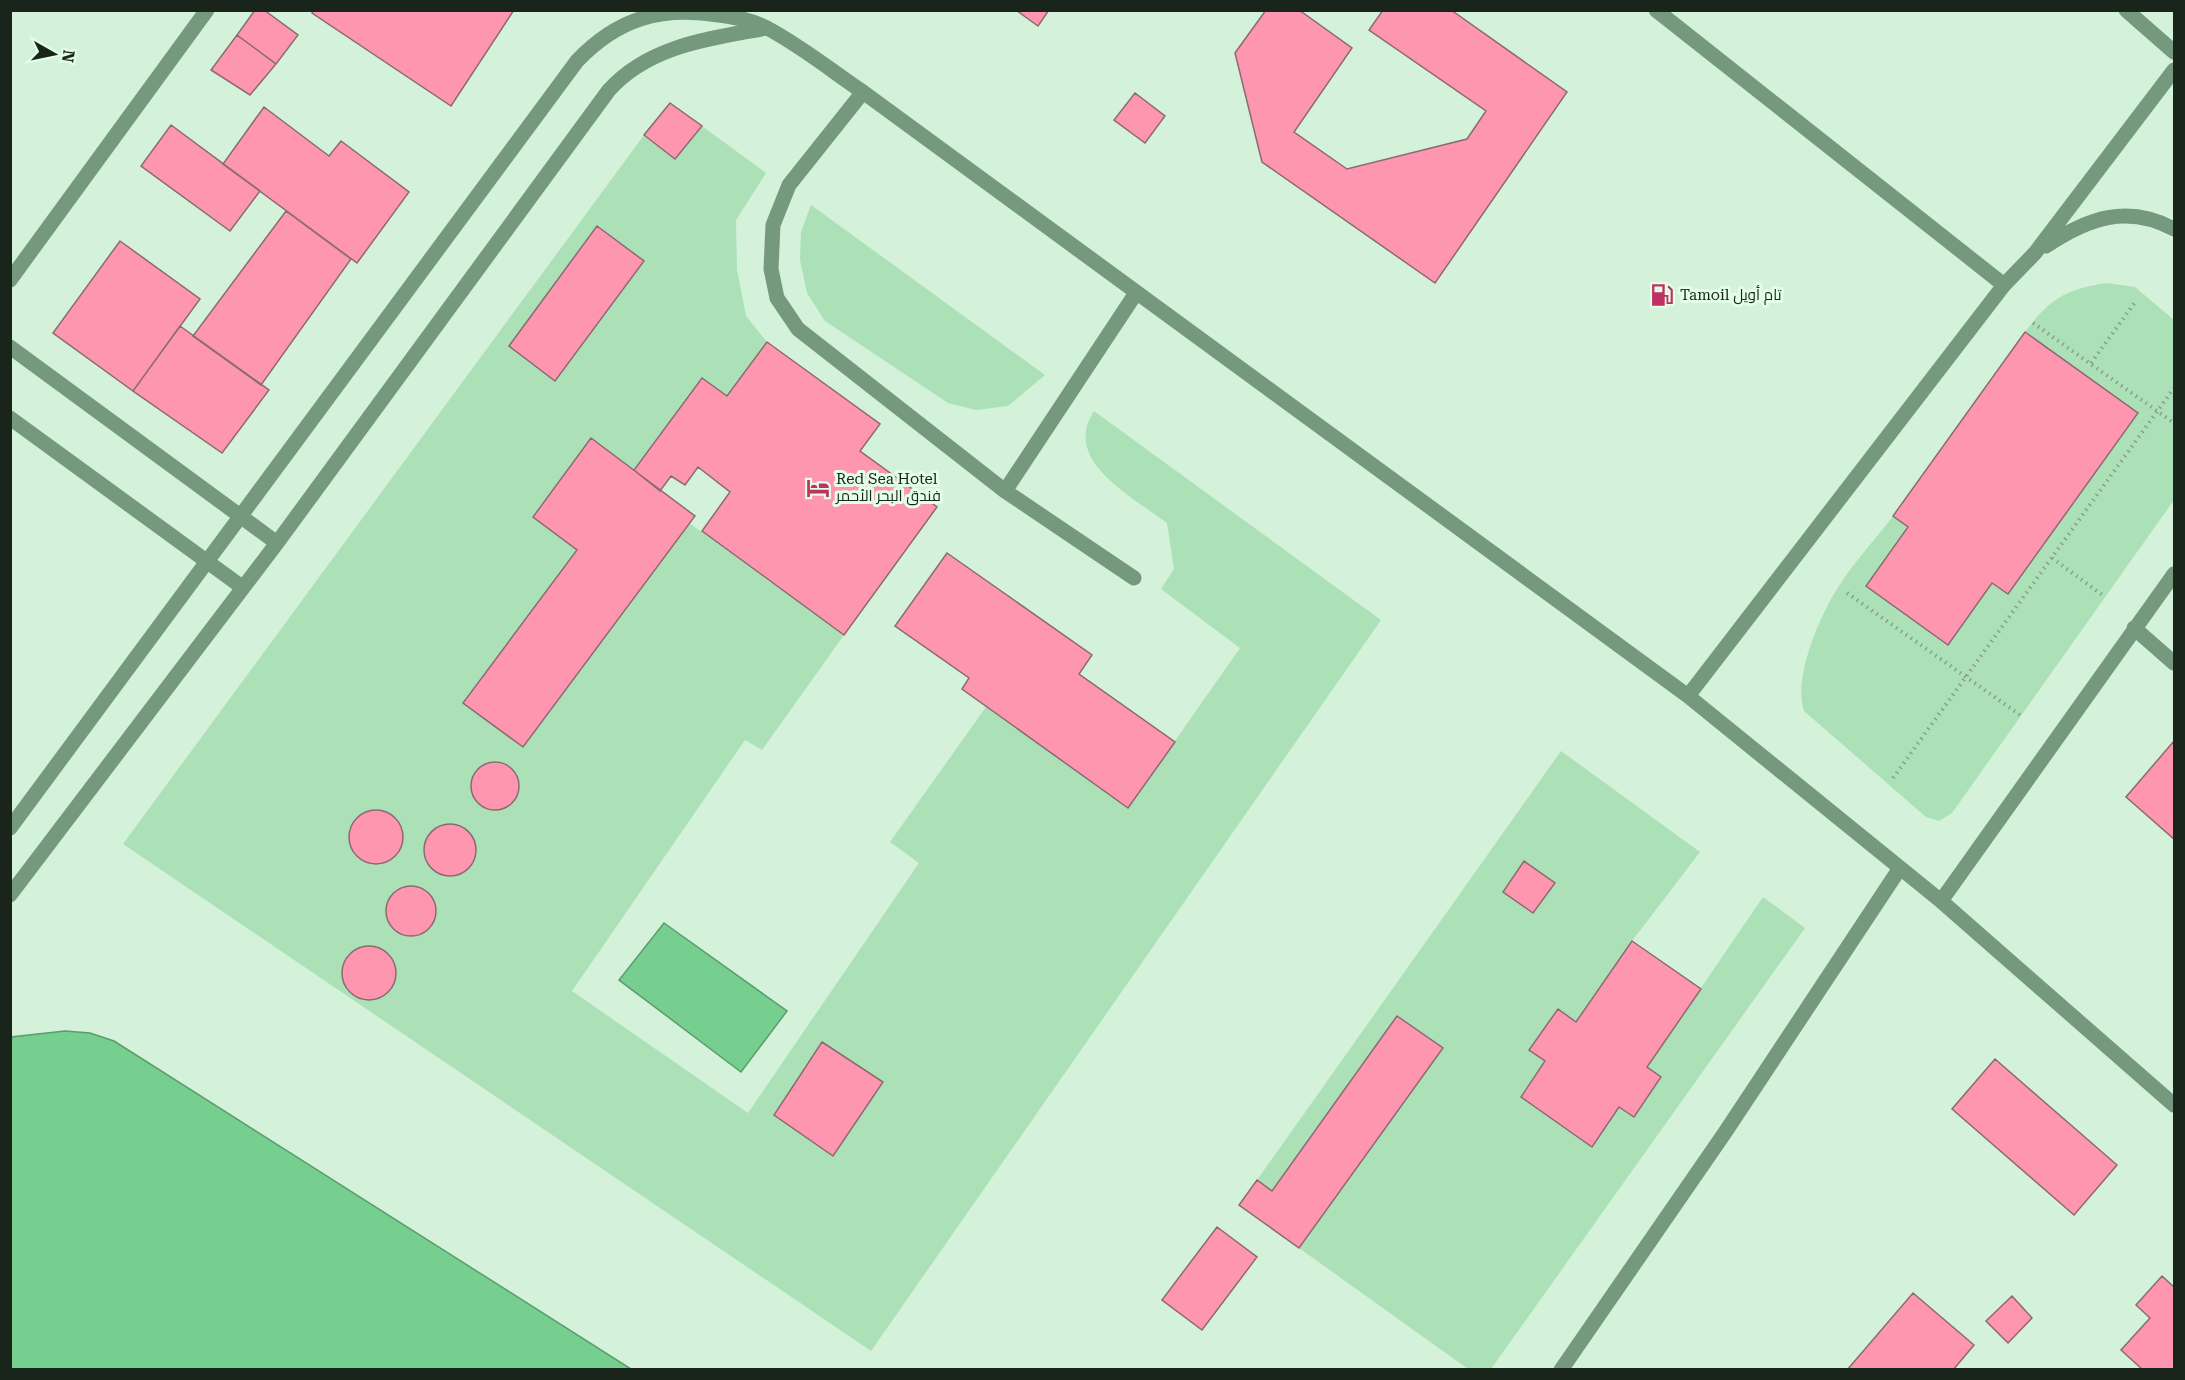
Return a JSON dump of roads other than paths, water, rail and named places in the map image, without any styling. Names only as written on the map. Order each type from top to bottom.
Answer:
[{"type":"street","points":[[10,280],[207,10]]},
{"type":"street","points":[[1656,10],[2004,285]]},
{"type":"street","points":[[2126,10],[2175,52]]},
{"type":"street","points":[[10,828],[205,561],[577,61],[596,41],[617,28],[657,12],[696,11],[739,17],[767,28],[863,92],[1688,696],[1941,901],[2175,1105]]},
{"type":"street","points":[[10,895],[277,543],[609,90],[624,73],[672,48],[767,28]]},
{"type":"street","points":[[1688,696],[2004,285],[2035,254],[2175,70]]},
{"type":"street","points":[[863,92],[789,185],[773,225],[771,269],[777,298],[798,329],[1005,491],[1134,578]]},
{"type":"street","points":[[2035,254],[2075,226],[2097,219],[2127,216],[2166,225],[2175,230]]},
{"type":"street","points":[[1005,491],[1136,293]]},
{"type":"street","points":[[10,347],[277,543]]},
{"type":"street","points":[[10,418],[242,587]]},
{"type":"street","points":[[1941,901],[2134,628],[2175,574]]},
{"type":"street","points":[[2134,628],[2175,663]]},
{"type":"street","points":[[1561,1370],[1726,1131],[1900,868]]},
{"type":"place","name":"Tamoil تام أويل","points":[[1662,295]]},
{"type":"place","name":"Red Sea Hotel فندق البحر الأحمر","points":[[818,488]]}]
